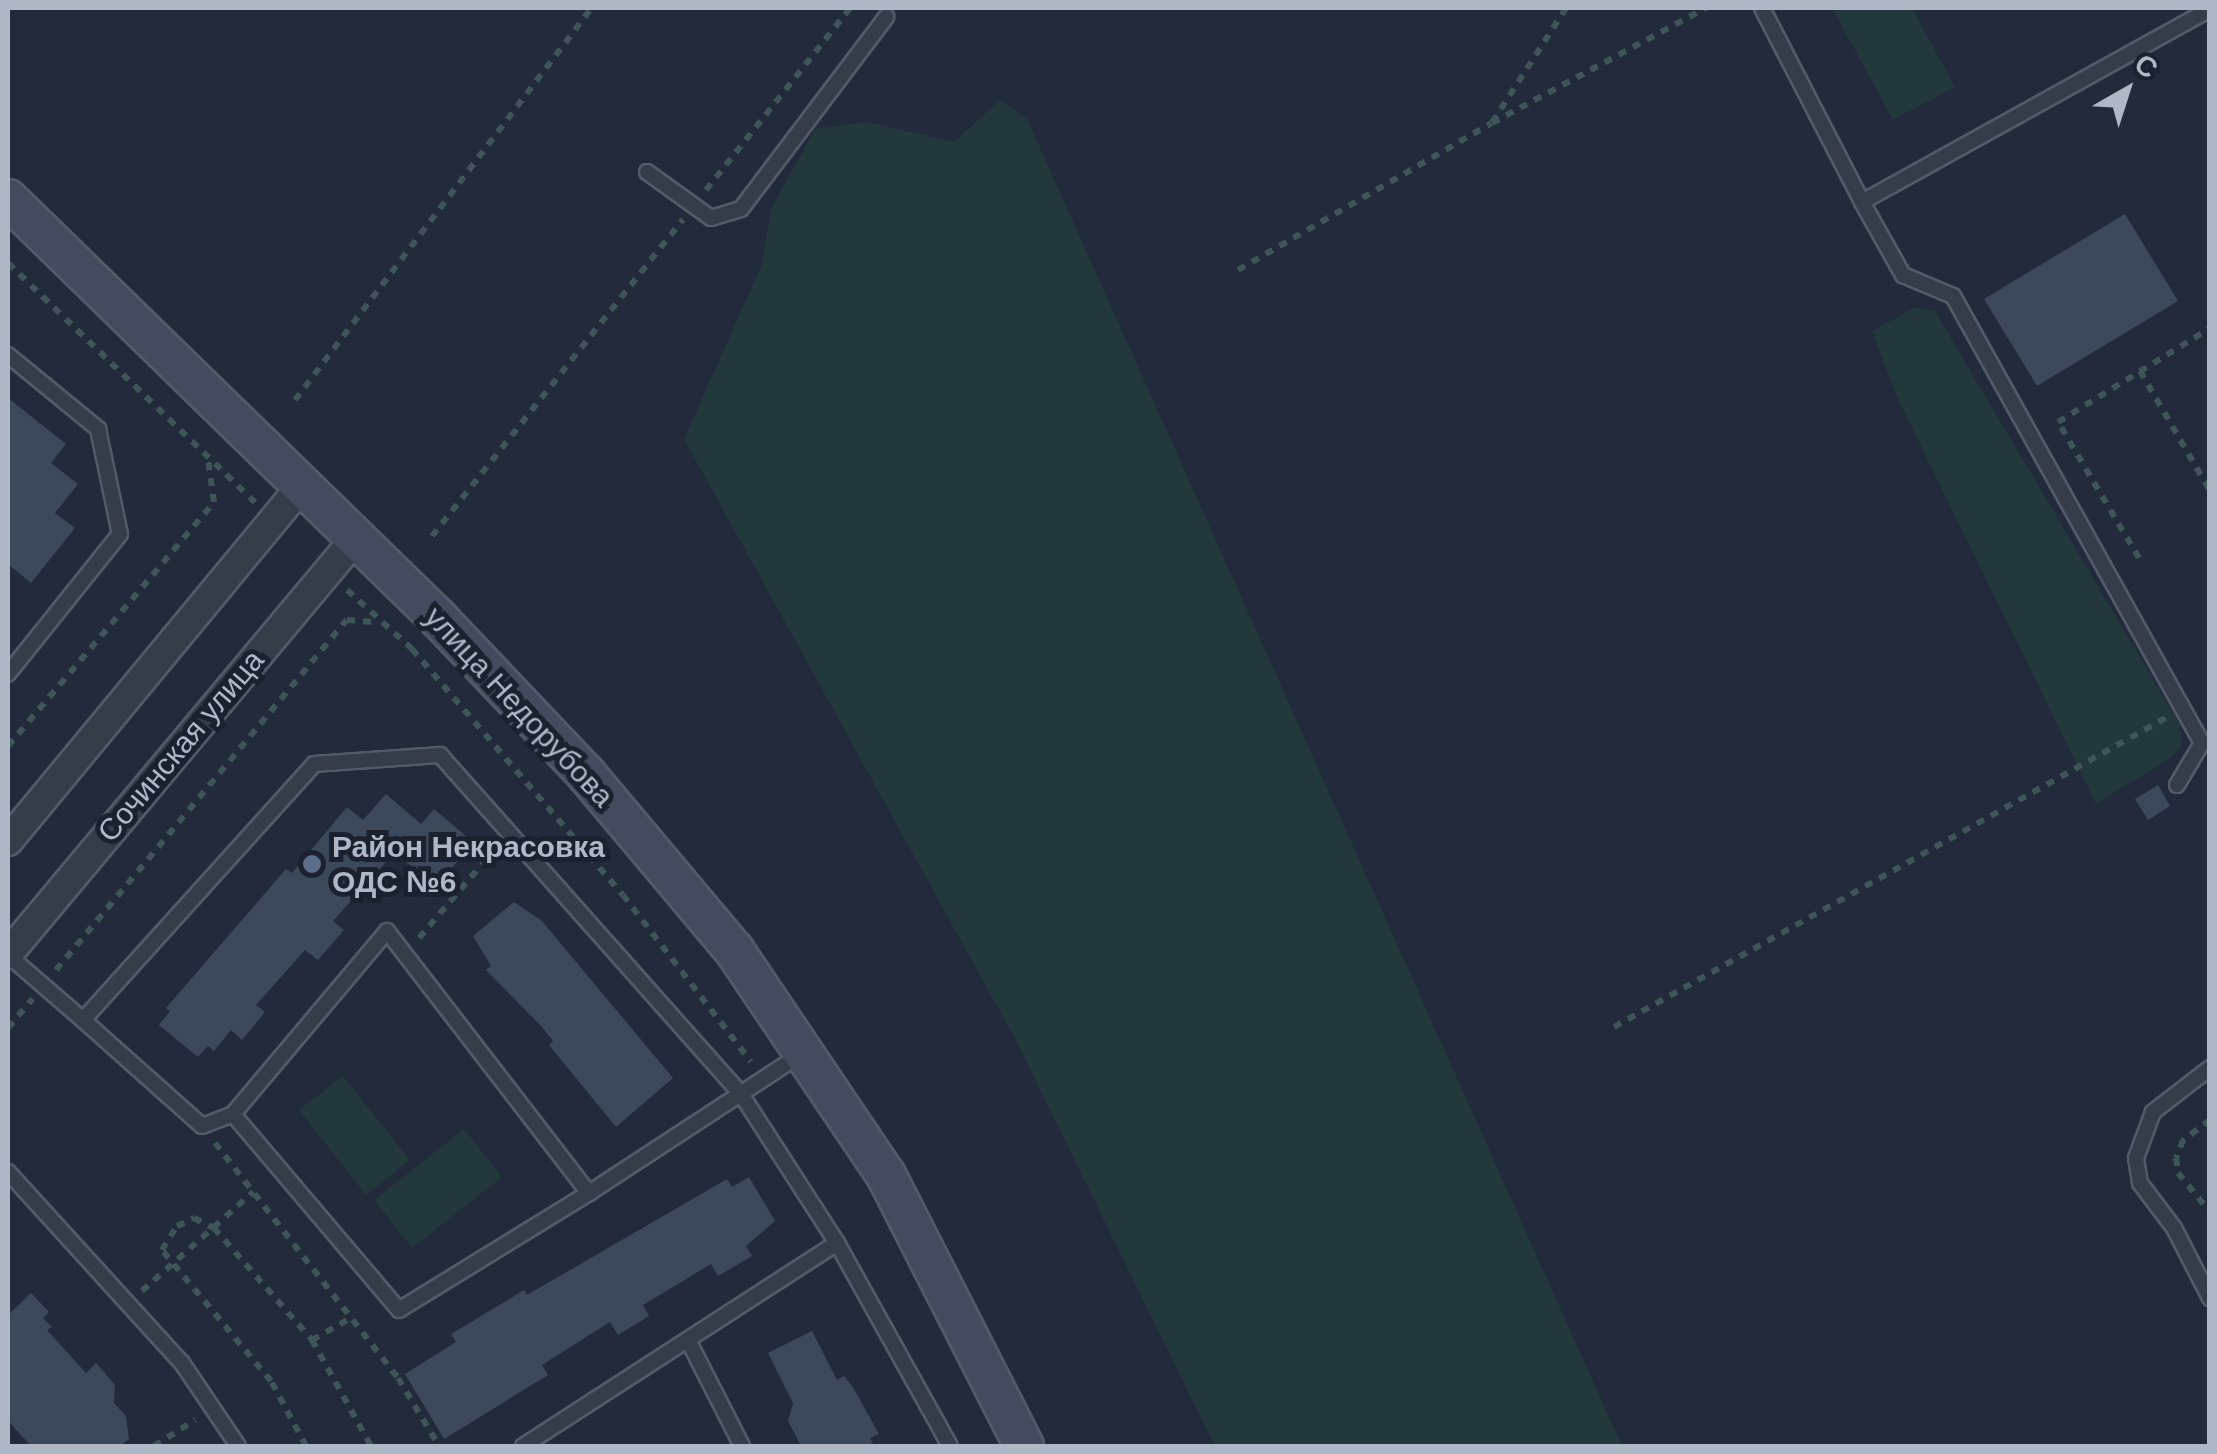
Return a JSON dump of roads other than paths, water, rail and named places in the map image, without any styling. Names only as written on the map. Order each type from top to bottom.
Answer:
[{"type":"street","name":"улица Недорубова","points":[[8,199],[356,538],[587,775],[734,950],[886,1175],[1024,1446]]},
{"type":"street","points":[[8,841],[302,486]]},
{"type":"street","name":"Сочинская улица","points":[[8,954],[356,538]]},
{"type":"lane","points":[[1762,8],[1903,275],[1952,296],[2202,743],[2177,785]]},
{"type":"lane","points":[[1862,202],[2210,9]]},
{"type":"lane","points":[[648,172],[711,218],[741,210],[886,16]]},
{"type":"lane","points":[[8,355],[98,429],[120,534],[8,674]]},
{"type":"lane","points":[[83,1020],[314,764],[440,755],[741,1094],[837,1243],[950,1446]]},
{"type":"lane","points":[[8,954],[202,1126],[233,1114],[387,931],[589,1193]]},
{"type":"lane","points":[[233,1114],[399,1310],[589,1193],[805,1052]]},
{"type":"lane","points":[[2210,1068],[2152,1112],[2136,1158],[2140,1182],[2174,1228],[2210,1298]]},
{"type":"lane","points":[[8,1172],[128,1304],[238,1446]]},
{"type":"lane","points":[[522,1446],[837,1243]]},
{"type":"lane","points":[[688,1340],[742,1446]]},
{"type":"place","name":"Район Некрасовка ОДС №6","points":[[312,864]]}]
